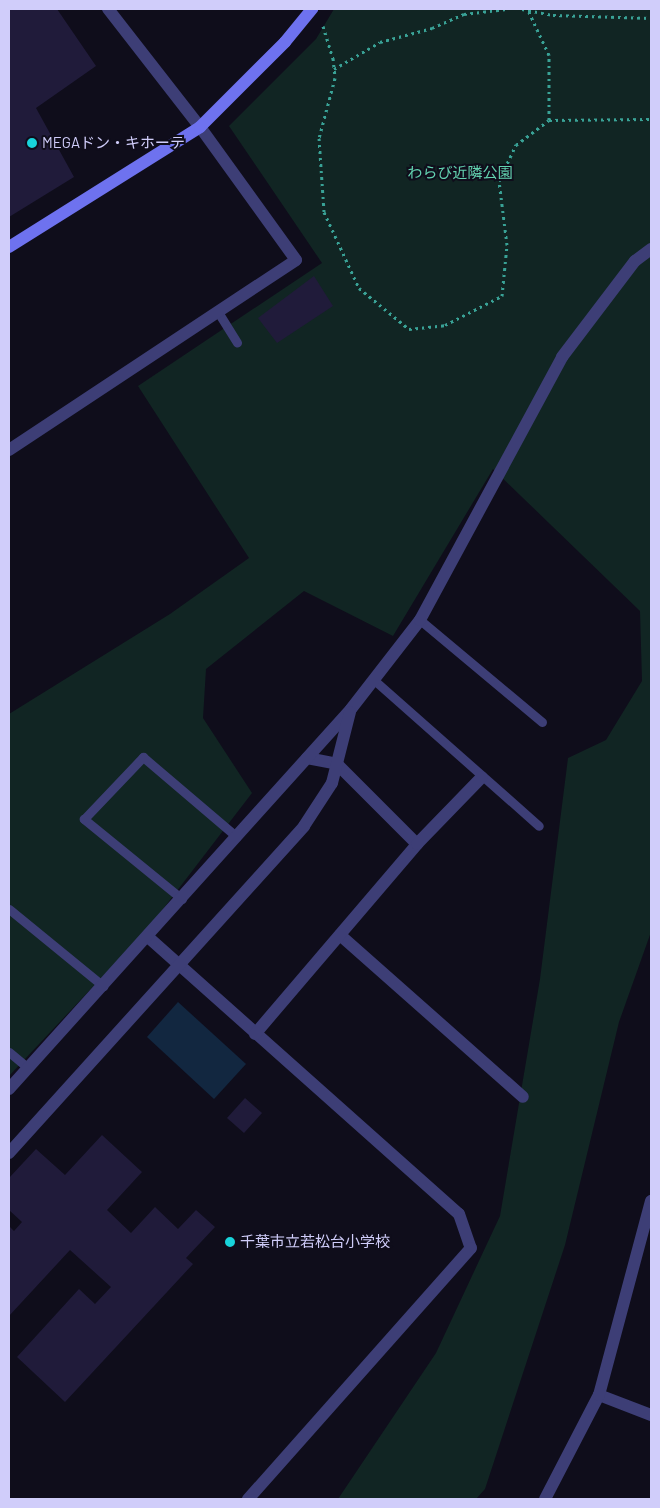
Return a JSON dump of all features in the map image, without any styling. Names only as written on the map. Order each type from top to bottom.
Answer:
[{"type":"street","points":[[9,450],[296,260],[200,127],[108,9]]},
{"type":"street","points":[[9,247],[200,127],[285,42],[312,9]]},
{"type":"street","points":[[9,1089],[148,937],[350,709],[420,620],[562,357],[635,261],[651,249]]},
{"type":"street","points":[[9,1153],[304,826],[332,783],[350,709]]},
{"type":"street","points":[[307,758],[337,764],[416,844]]},
{"type":"street","points":[[255,1034],[416,844],[482,777]]},
{"type":"street","points":[[340,934],[523,1097]]},
{"type":"street","points":[[148,937],[177,966],[459,1214],[471,1248],[248,1499]]},
{"type":"street","points":[[545,1499],[599,1395],[651,1201]]},
{"type":"street","points":[[599,1395],[651,1415]]},
{"type":"lane","points":[[218,312],[237,342]]},
{"type":"lane","points":[[420,620],[542,722]]},
{"type":"lane","points":[[374,680],[539,826]]},
{"type":"lane","points":[[182,899],[84,819],[143,757],[237,837]]},
{"type":"lane","points":[[9,909],[103,986]]},
{"type":"lane","points":[[9,1052],[28,1068]]},
{"type":"path","points":[[334,69],[380,42],[432,28],[464,14],[507,9]]},
{"type":"path","points":[[522,9],[554,15],[651,18]]},
{"type":"path","points":[[528,10],[549,55],[549,120]]},
{"type":"path","points":[[323,26],[334,69],[319,138],[324,212],[359,288],[409,329],[445,325],[502,296],[507,245],[499,181],[516,145],[549,120],[651,120]]},
{"type":"green space","name":"わらび近隣公園","points":[[334,9],[651,9],[651,932],[619,1022],[565,1245],[485,1489],[476,1499],[338,1499],[436,1353],[500,1216],[540,979],[568,758],[606,740],[642,681],[640,611],[493,469],[393,636],[304,591],[206,669],[203,718],[252,793],[150,926],[9,1076],[9,714],[170,614],[249,558],[138,386],[322,263],[229,126],[316,39]]},
{"type":"water","points":[[178,1002],[246,1064],[214,1099],[147,1037]]},
{"type":"building","name":"MEGAドン・キホーテ","points":[[9,9],[57,9],[96,66],[36,108],[74,177],[9,217]]},
{"type":"building","points":[[314,276],[333,306],[277,343],[258,318]]},
{"type":"building","points":[[245,1098],[262,1113],[244,1133],[227,1118]]},
{"type":"building","points":[[102,1135],[142,1172],[107,1210],[131,1233],[155,1207],[178,1229],[196,1210],[215,1227],[186,1258],[193,1264],[65,1402],[17,1357],[79,1289],[95,1304],[111,1287],[70,1250],[9,1316],[9,1226],[14,1231],[22,1222],[9,1210],[9,1178],[36,1149],[65,1175]]},
{"type":"place","name":"MEGAドン・キホーテ","points":[[32,143]]},
{"type":"place","name":"千葉市立若松台小学校","points":[[230,1242]]}]
